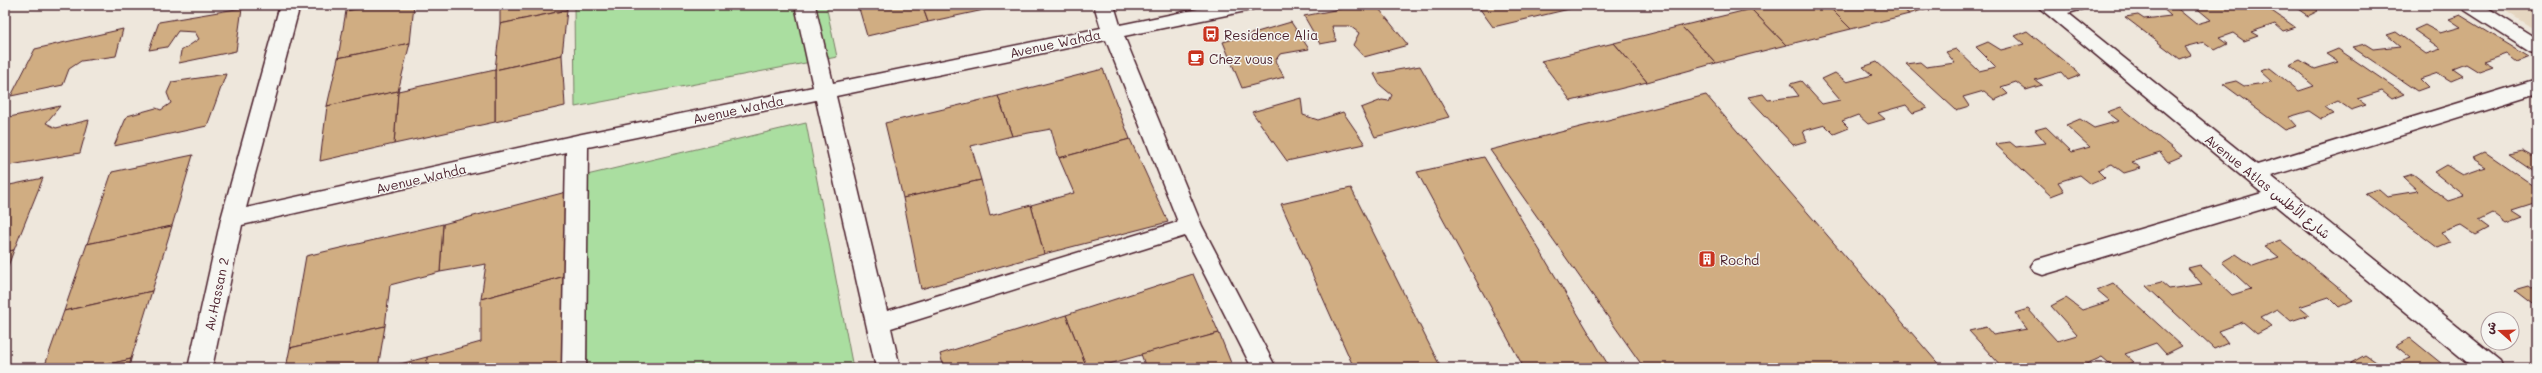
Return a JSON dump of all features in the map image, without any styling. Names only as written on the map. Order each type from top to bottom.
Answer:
[{"type":"street","name":"Av.Hassan 2","points":[[200,368],[232,219],[290,5]]},
{"type":"street","points":[[805,5],[888,368]]},
{"type":"street","points":[[1104,5],[1112,31],[1191,226],[1264,368]]},
{"type":"street","name":"Avenue Wahda","points":[[232,219],[577,142],[1112,31],[1246,5]]},
{"type":"street","points":[[2050,8],[2076,5]]},
{"type":"street","points":[[2470,5],[2537,48]]},
{"type":"street","name":"Avenue Atlas شارع الأطلس","points":[[2050,8],[2491,368]]},
{"type":"street","points":[[2253,174],[2537,86]]},
{"type":"street","points":[[574,368],[577,142]]},
{"type":"street","points":[[2043,266],[2280,196]]},
{"type":"street","points":[[878,323],[1191,226]]},
{"type":"shaded area","points":[[2496,5],[2537,5],[2537,31]]},
{"type":"green space","points":[[574,5],[826,5],[837,57],[575,107]]},
{"type":"green space","points":[[806,123],[853,368],[587,368],[587,175]]},
{"type":"building","points":[[347,5],[377,5],[346,11]]},
{"type":"building","points":[[377,5],[414,5],[410,43],[338,58],[346,11]]},
{"type":"building","points":[[500,5],[567,5],[567,10],[500,24]]},
{"type":"building","points":[[858,5],[922,5],[928,22],[867,36]]},
{"type":"building","points":[[922,5],[1007,5],[928,22]]},
{"type":"building","points":[[1360,5],[1376,5],[1408,45],[1364,57],[1353,45],[1359,33],[1350,26],[1332,26],[1336,41],[1320,44],[1304,16]]},
{"type":"building","points":[[1477,5],[1562,5],[1565,10],[1493,27]]},
{"type":"building","points":[[1562,5],[1584,5],[1565,10]]},
{"type":"building","points":[[1766,5],[1827,5],[1851,29],[1786,45],[1751,9]]},
{"type":"building","points":[[1827,5],[1898,5],[1909,14],[1851,29]]},
{"type":"building","points":[[1898,5],[1938,5],[1909,14]]},
{"type":"building","points":[[2173,5],[2196,24],[2211,20],[2193,5],[2263,5],[2295,27],[2283,31],[2275,24],[2251,32],[2258,36],[2244,41],[2233,33],[2219,38],[2227,44],[2215,50],[2204,42],[2185,47],[2191,55],[2180,59],[2125,17],[2138,15],[2144,19],[2171,16],[2160,6]]},
{"type":"building","points":[[2292,5],[2312,5],[2318,11],[2308,16]]},
{"type":"building","points":[[242,8],[236,51],[179,63],[181,51],[199,39],[195,32],[178,31],[167,47],[149,50],[159,22]]},
{"type":"building","points":[[1751,9],[1786,45],[1716,63],[1681,26]]},
{"type":"building","points":[[567,10],[562,55],[495,70],[500,24]]},
{"type":"building","points":[[2460,15],[2529,57],[2517,62],[2507,54],[2484,62],[2493,67],[2479,72],[2466,64],[2453,69],[2463,76],[2451,81],[2438,73],[2420,79],[2428,87],[2417,91],[2352,47],[2365,44],[2373,49],[2400,46],[2387,35],[2396,32],[2426,54],[2441,49],[2414,30],[2425,25],[2440,33],[2461,27],[2449,19]]},
{"type":"building","points":[[1291,22],[1309,49],[1280,54],[1275,61],[1284,77],[1242,88],[1223,42]]},
{"type":"building","points":[[1681,26],[1716,63],[1647,82],[1614,43]]},
{"type":"building","points":[[123,29],[116,56],[81,61],[69,69],[63,85],[11,96],[35,49]]},
{"type":"building","points":[[2027,31],[2081,75],[2068,80],[2061,72],[2035,80],[2042,85],[2026,90],[2016,82],[2001,87],[2008,94],[1995,100],[1984,91],[1963,97],[1969,106],[1956,110],[1906,64],[1920,62],[1926,67],[1955,63],[1946,52],[1956,49],[1979,71],[1996,67],[1976,47],[1988,42],[2001,50],[2024,44],[2015,36]]},
{"type":"building","points":[[410,43],[398,91],[327,106],[338,58]]},
{"type":"building","points":[[1614,43],[1647,82],[1571,101],[1541,61]]},
{"type":"building","points":[[2338,49],[2404,94],[2392,99],[2382,91],[2357,99],[2366,105],[2351,110],[2338,101],[2325,107],[2334,114],[2321,119],[2309,111],[2289,117],[2297,126],[2285,130],[2223,84],[2236,81],[2244,86],[2272,82],[2260,71],[2270,68],[2299,91],[2314,86],[2289,65],[2300,60],[2315,69],[2338,62],[2326,54]]},
{"type":"building","points":[[562,55],[565,106],[495,122],[495,70]]},
{"type":"building","points":[[1877,62],[1927,108],[1913,113],[1906,105],[1878,113],[1885,119],[1868,124],[1858,115],[1842,121],[1849,128],[1834,134],[1825,125],[1803,131],[1807,141],[1793,145],[1748,97],[1763,94],[1768,100],[1799,96],[1790,84],[1801,81],[1822,104],[1840,100],[1822,79],[1835,73],[1847,82],[1872,75],[1863,67]]},
{"type":"building","points":[[1420,66],[1449,117],[1375,137],[1361,108],[1382,100],[1389,101],[1392,95],[1380,85],[1374,74]]},
{"type":"building","points":[[1103,69],[1130,139],[1059,158],[1051,129],[1012,136],[998,96]]},
{"type":"building","points":[[495,70],[495,122],[394,144],[398,91]]},
{"type":"building","points":[[226,74],[207,126],[114,146],[127,116],[156,108],[161,110],[171,103],[167,93],[172,82]]},
{"type":"building","points":[[398,91],[394,144],[320,161],[327,106]]},
{"type":"building","name":"Rochd","points":[[1706,95],[1942,368],[1644,368],[1490,150]]},
{"type":"building","points":[[998,96],[1012,136],[971,146],[981,180],[903,198],[885,123]]},
{"type":"building","points":[[1301,98],[1303,115],[1318,120],[1343,112],[1365,144],[1287,161],[1252,112]]},
{"type":"building","points":[[60,106],[46,123],[56,128],[89,120],[80,153],[5,166],[5,118]]},
{"type":"building","points":[[2121,107],[2182,156],[2168,162],[2160,153],[2132,162],[2141,168],[2124,173],[2112,164],[2097,170],[2105,178],[2091,184],[2080,175],[2058,182],[2064,191],[2051,196],[1995,144],[2010,142],[2016,147],[2046,143],[2035,130],[2046,127],[2072,152],[2090,147],[2066,125],[2080,119],[2094,128],[2119,121],[2107,112]]},
{"type":"building","points":[[1130,139],[1168,222],[1044,254],[1031,205],[1074,193],[1059,158]]},
{"type":"building","points":[[2522,151],[2531,156],[2537,156],[2537,174],[2508,154]]},
{"type":"building","points":[[2485,152],[2537,188],[2537,203],[2512,211],[2523,218],[2507,224],[2492,213],[2478,220],[2489,228],[2476,235],[2461,225],[2441,232],[2450,243],[2438,248],[2365,193],[2379,189],[2387,196],[2418,191],[2403,177],[2413,174],[2448,201],[2464,196],[2434,172],[2446,165],[2463,175],[2486,167],[2472,158]]},
{"type":"building","points":[[193,155],[172,226],[87,244],[112,172]]},
{"type":"building","points":[[1484,157],[1610,368],[1524,368],[1417,172]]},
{"type":"building","points":[[43,178],[14,250],[5,252],[5,186]]},
{"type":"building","points":[[981,180],[990,216],[1031,205],[1044,254],[921,289],[903,198]]},
{"type":"building","points":[[1351,188],[1441,368],[1354,368],[1281,204]]},
{"type":"building","points":[[570,191],[569,275],[481,299],[486,264],[440,272],[443,224]]},
{"type":"building","points":[[443,224],[440,272],[390,285],[385,326],[290,348],[306,256]]},
{"type":"building","points":[[172,226],[152,291],[64,311],[87,244]]},
{"type":"building","points":[[2280,240],[2353,300],[2339,307],[2329,297],[2299,307],[2309,315],[2291,321],[2277,309],[2261,317],[2272,326],[2257,334],[2243,322],[2219,331],[2228,343],[2214,349],[2146,286],[2161,282],[2169,289],[2202,284],[2188,268],[2200,265],[2232,295],[2251,289],[2222,262],[2236,254],[2253,266],[2279,257],[2265,246]]},
{"type":"building","points":[[14,250],[5,274],[5,252]]},
{"type":"building","points":[[1193,274],[1219,333],[1095,368],[1087,368],[1066,315]]},
{"type":"building","points":[[569,275],[572,368],[426,368],[427,357],[481,342],[481,299]]},
{"type":"building","points":[[2113,283],[2182,346],[2166,354],[2156,343],[2125,354],[2134,362],[2118,368],[2115,368],[2102,357],[2084,365],[2087,368],[2003,368],[1969,331],[1986,327],[1993,335],[2027,329],[2015,313],[2028,309],[2057,341],[2077,335],[2051,306],[2066,298],[2082,310],[2110,301],[2097,290]]},
{"type":"building","points":[[2529,286],[2537,292],[2537,307],[2515,290]]},
{"type":"building","points":[[152,291],[131,359],[92,368],[44,368],[64,311]]},
{"type":"building","points":[[1066,315],[1087,368],[944,368],[940,354]]},
{"type":"building","points":[[385,326],[378,368],[286,368],[290,348]]},
{"type":"building","points":[[1219,333],[1233,368],[1146,368],[1141,354]]},
{"type":"building","points":[[2410,338],[2447,368],[2384,368],[2411,358],[2396,346]]},
{"type":"building","points":[[2365,355],[2384,368],[2356,368],[2351,363]]},
{"type":"building","points":[[427,357],[426,368],[385,368]]},
{"type":"building","points":[[131,359],[129,368],[92,368]]},
{"type":"place","name":"Residence Alia","points":[[1211,34]]},
{"type":"place","name":"Chez vous","points":[[1196,58]]},
{"type":"place","name":"Rochd","points":[[1707,259]]}]
